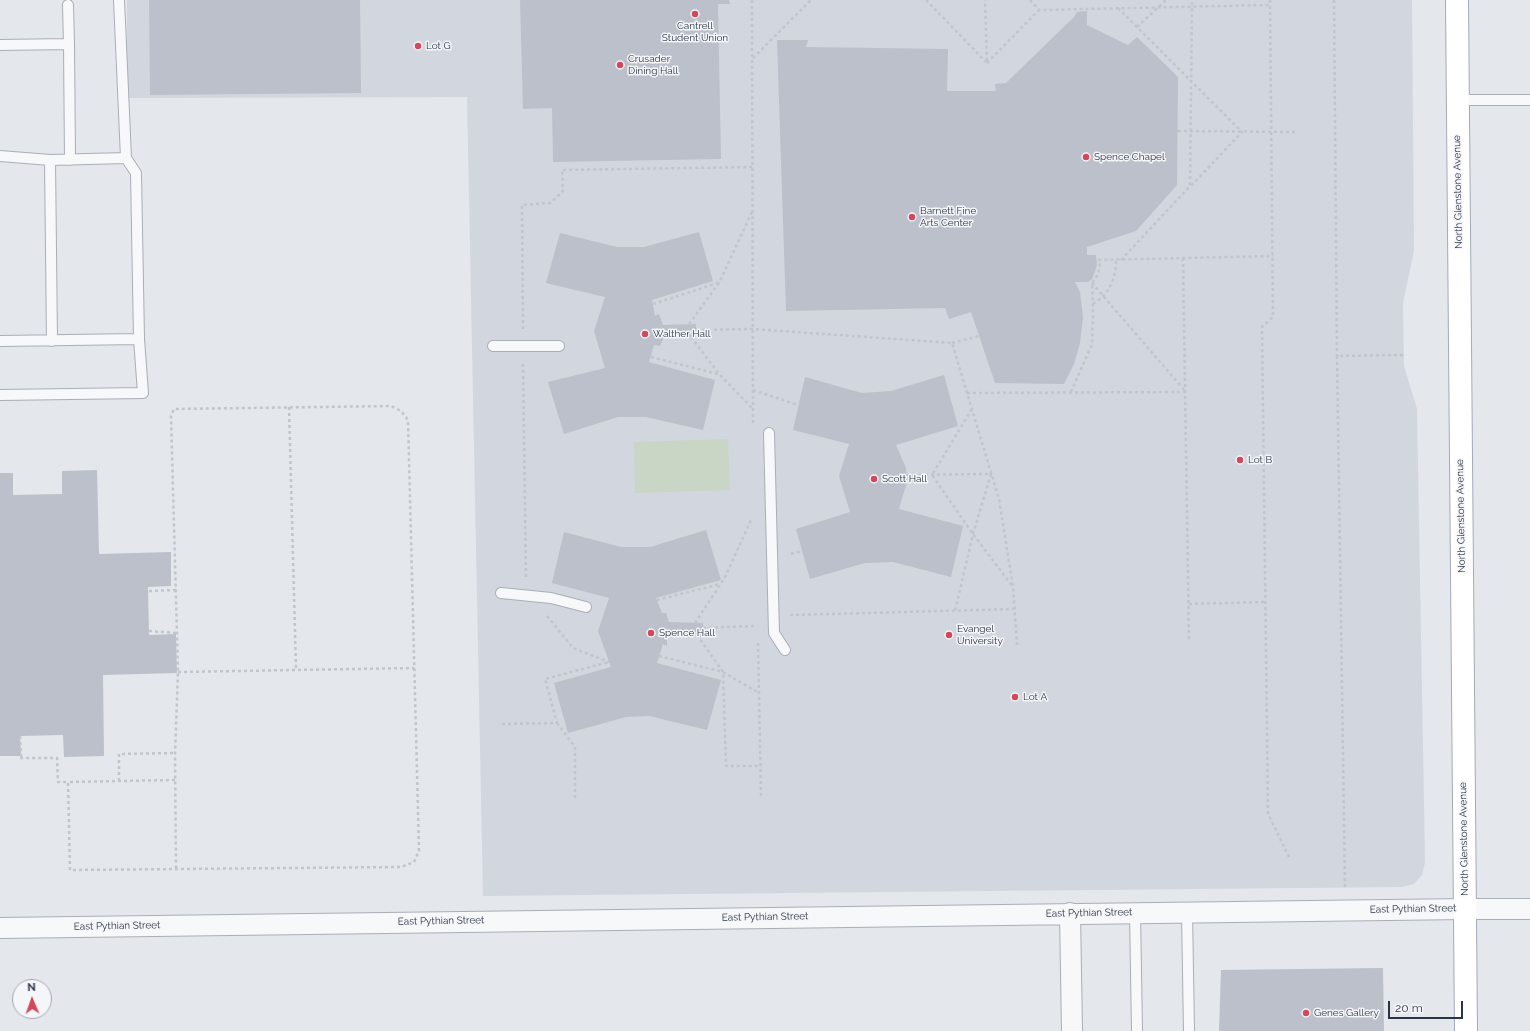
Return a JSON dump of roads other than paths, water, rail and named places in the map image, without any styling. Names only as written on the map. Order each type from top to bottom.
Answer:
[{"type":"main road","name":"North Glenstone Avenue","points":[[1457,0],[1466,1031]]},
{"type":"street","name":"East Pythian Street","points":[[0,928],[1135,912],[1465,909],[1530,910]]},
{"type":"street","points":[[1070,913],[1072,1031]]},
{"type":"lane","points":[[0,395],[143,393],[139,340],[136,173],[126,158],[119,0]]},
{"type":"lane","points":[[68,4],[70,160]]},
{"type":"lane","points":[[0,46],[69,44]]},
{"type":"lane","points":[[1458,100],[1530,100]]},
{"type":"lane","points":[[0,156],[50,160],[126,158]]},
{"type":"lane","points":[[50,160],[52,341]]},
{"type":"lane","points":[[0,341],[139,340]]},
{"type":"lane","points":[[493,346],[559,346]]},
{"type":"lane","points":[[769,433],[774,633],[785,650]]},
{"type":"lane","points":[[501,593],[551,598],[586,607]]},
{"type":"lane","points":[[1135,912],[1138,1031]]},
{"type":"lane","points":[[1187,912],[1189,1031]]},
{"type":"place","name":"Cantrell Student Union","points":[[695,14]]},
{"type":"place","name":"Lot G","points":[[418,46]]},
{"type":"place","name":"Crusader Dining Hall","points":[[620,65]]},
{"type":"place","name":"Spence Chapel","points":[[1086,157]]},
{"type":"place","name":"Barnett Fine Arts Center","points":[[912,217]]},
{"type":"place","name":"Walther Hall","points":[[645,334]]},
{"type":"place","name":"Lot B","points":[[1240,460]]},
{"type":"place","name":"Scott Hall","points":[[874,479]]},
{"type":"place","name":"Spence Hall","points":[[651,633]]},
{"type":"place","name":"Evangel University","points":[[949,635]]},
{"type":"place","name":"Lot A","points":[[1015,697]]},
{"type":"place","name":"Genes Gallery","points":[[1306,1013]]}]
